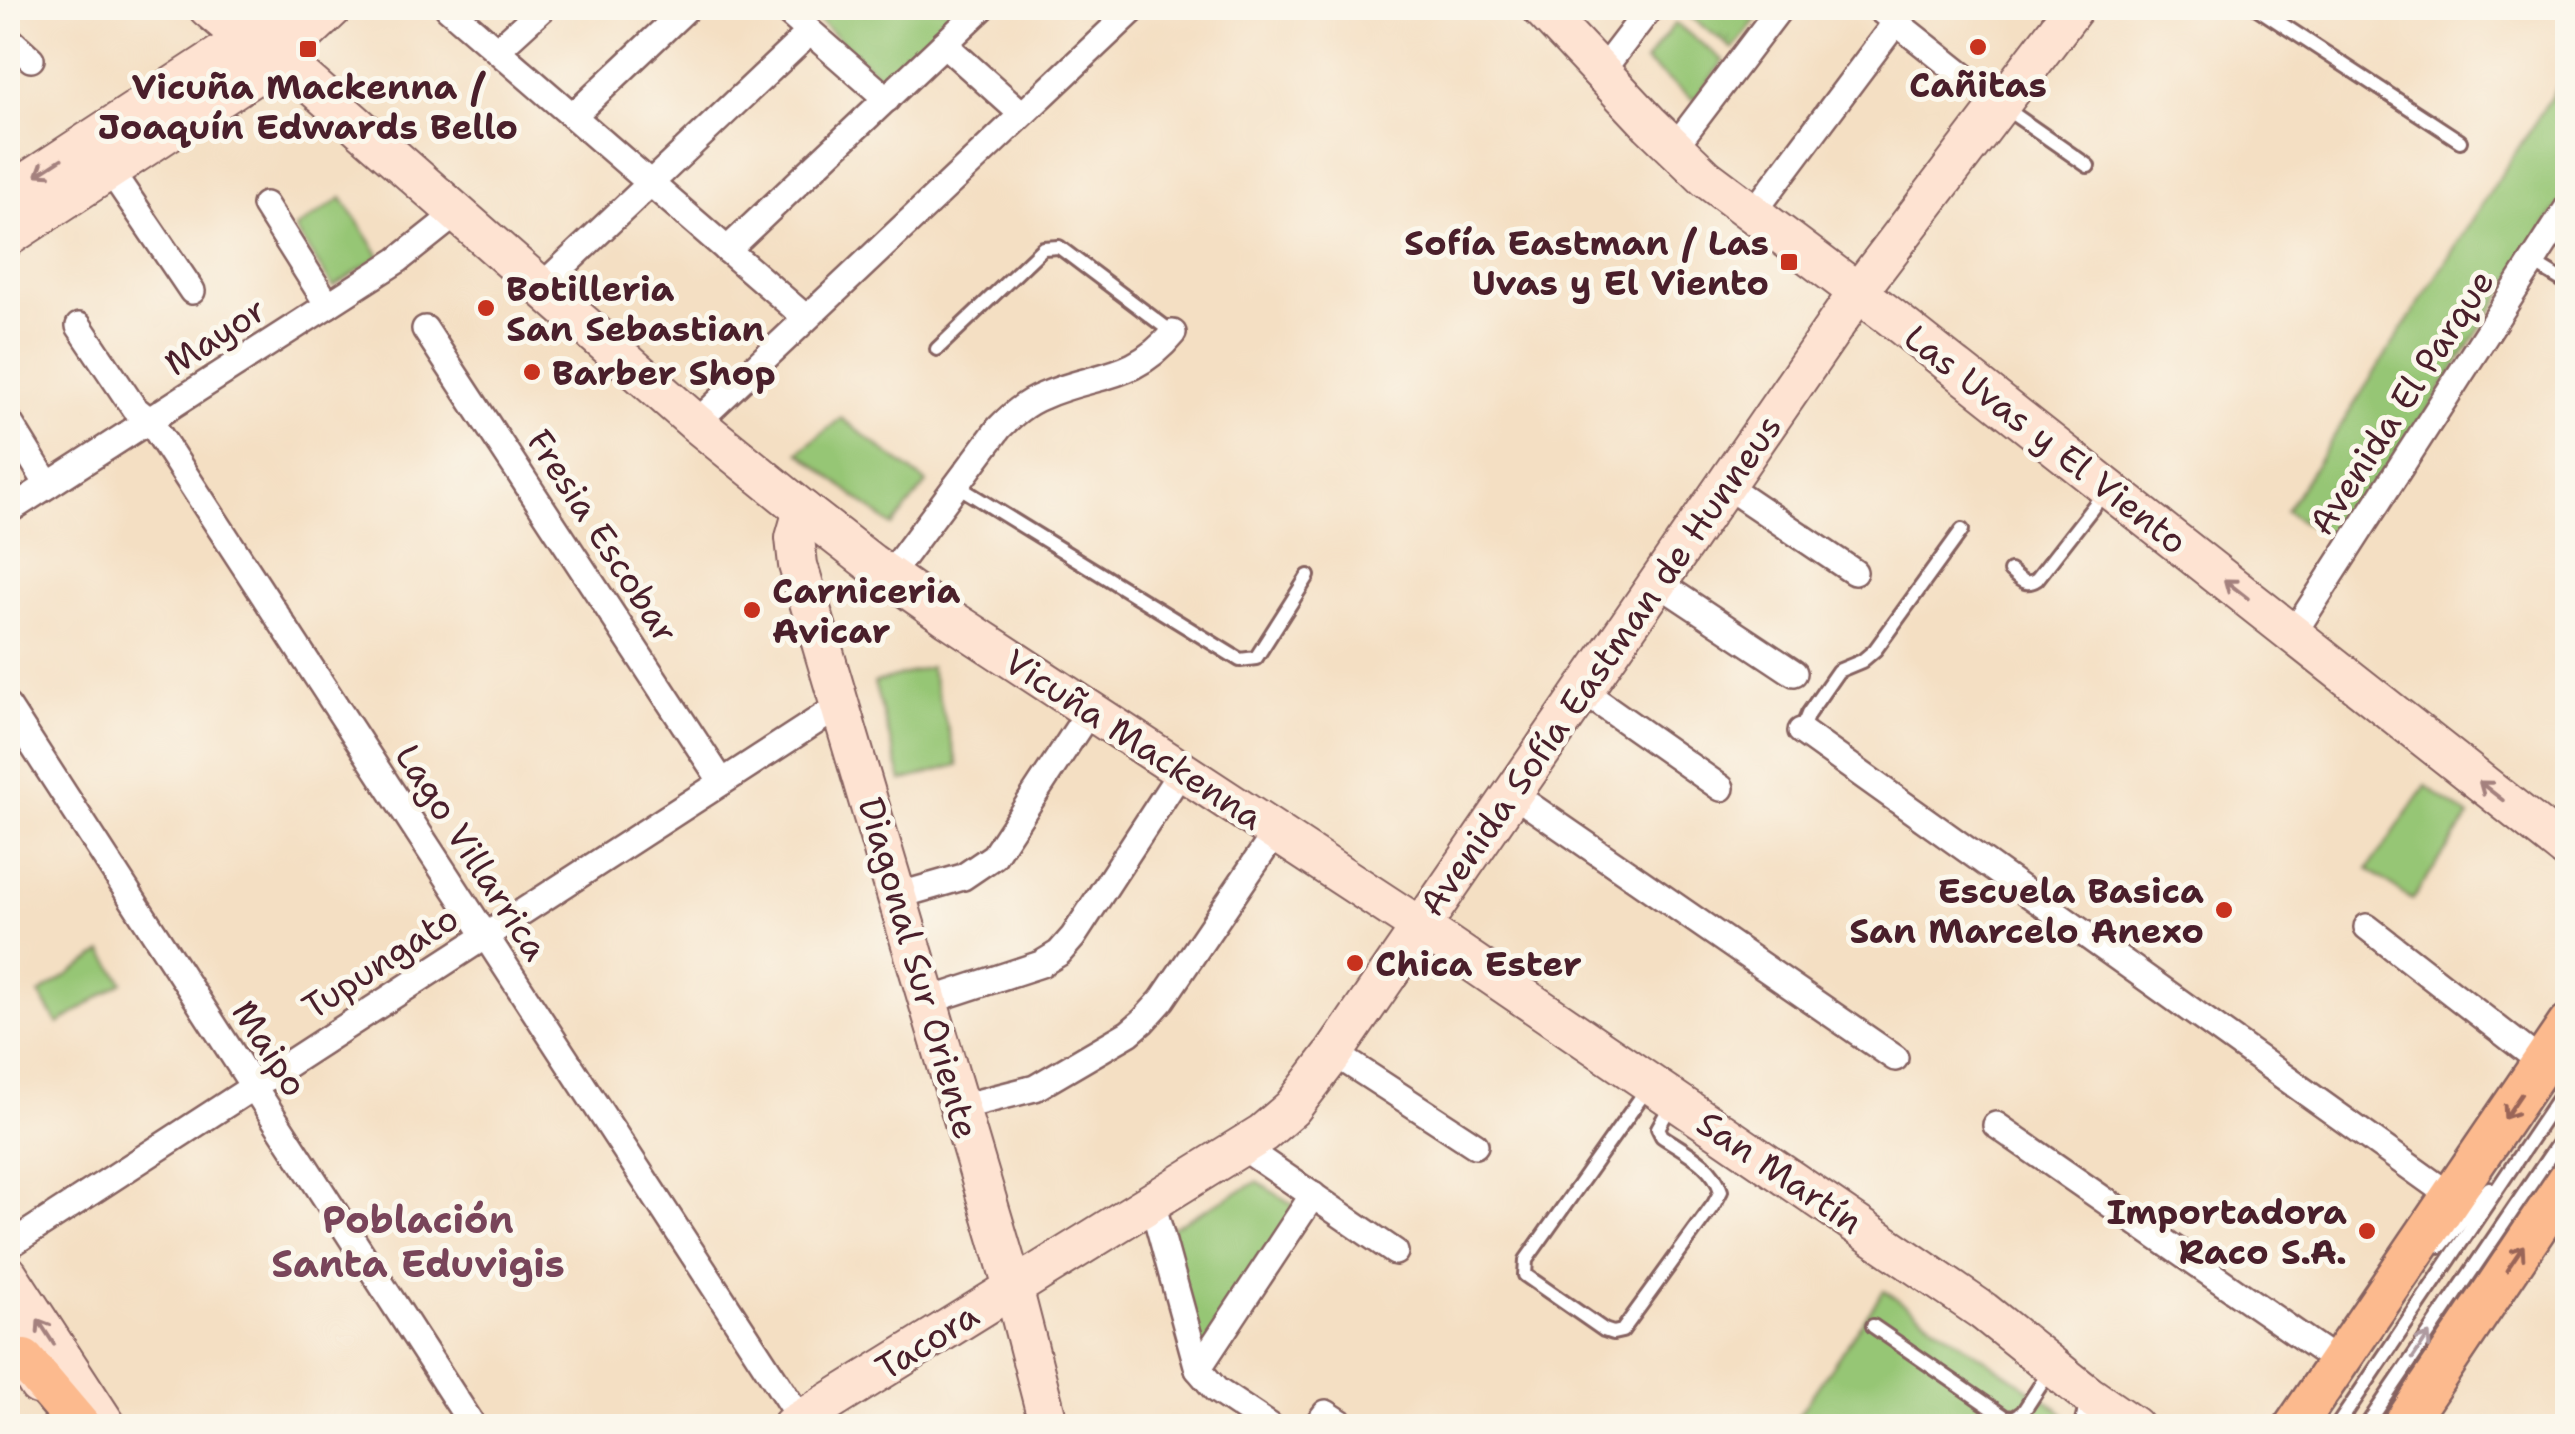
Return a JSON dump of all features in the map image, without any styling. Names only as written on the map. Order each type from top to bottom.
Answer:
[{"type":"main road","points":[[2296,1426],[2452,1196],[2555,1074],[2568,1025]]},
{"type":"main road","points":[[2403,1426],[2568,1180]]},
{"type":"main road","points":[[16,1347],[80,1426]]},
{"type":"street","name":"Vicuña Mackenna","points":[[208,8],[309,83],[696,422],[889,576],[1420,926]]},
{"type":"street","points":[[8,237],[101,154],[281,8]]},
{"type":"street","points":[[8,194],[101,154],[278,60],[333,8]]},
{"type":"street","points":[[448,8],[806,318]]},
{"type":"street","points":[[497,50],[542,8]]},
{"type":"street","points":[[573,116],[686,8]]},
{"type":"street","points":[[782,8],[886,99]]},
{"type":"street","points":[[728,250],[982,8]]},
{"type":"street","points":[[696,422],[1136,8]]},
{"type":"street","name":"Las Uvas y El Viento","points":[[1541,8],[1706,178],[1858,292],[2568,852]]},
{"type":"street","points":[[1601,72],[1650,8]]},
{"type":"street","name":"Avenida Sofía Eastman de Hunneus","points":[[1013,1287],[1241,1146],[1292,1108],[1334,1053],[1858,292],[2074,8]]},
{"type":"street","points":[[1674,149],[1775,9]]},
{"type":"street","points":[[1753,214],[1887,15],[2000,105]]},
{"type":"street","points":[[541,287],[810,32]]},
{"type":"street","points":[[8,38],[31,59]]},
{"type":"street","points":[[944,44],[1022,114]]},
{"type":"street","points":[[101,154],[192,292]]},
{"type":"street","points":[[265,205],[328,305]]},
{"type":"street","name":"Avenida El Parque","points":[[2293,634],[2568,207]]},
{"type":"street","name":"Mayor","points":[[8,511],[422,244],[457,213]]},
{"type":"street","name":"Lago Villarrica","points":[[80,326],[134,408],[149,420],[486,936],[796,1423]]},
{"type":"street","name":"Fresia Escobar","points":[[425,329],[722,782]]},
{"type":"street","points":[[889,576],[999,428],[1024,406],[1054,391],[1134,367],[1173,333]]},
{"type":"street","points":[[8,420],[48,485]]},
{"type":"street","points":[[1725,485],[1854,572]]},
{"type":"street","name":"Diagonal Sur Oriente","points":[[803,510],[795,538],[796,552],[1013,1287],[1050,1426]]},
{"type":"street","points":[[1657,582],[1794,674]]},
{"type":"street","points":[[1583,691],[1721,788]]},
{"type":"street","name":"Tupungato","points":[[8,1246],[841,704]]},
{"type":"street","name":"Maipo","points":[[8,707],[472,1426]]},
{"type":"street","points":[[898,896],[963,877],[994,856],[1090,710]]},
{"type":"street","points":[[1801,732],[2452,1196]]},
{"type":"street","points":[[928,1000],[1040,964],[1059,953],[1074,937],[1182,770]]},
{"type":"street","points":[[1512,793],[1895,1058]]},
{"type":"street","points":[[960,1107],[1035,1088],[1143,1022],[1276,832]]},
{"type":"street","name":"San Martín","points":[[1420,926],[1983,1312],[2052,1367],[2084,1411],[2133,1426]]},
{"type":"street","points":[[2367,927],[2555,1074]]},
{"type":"street","points":[[1334,1053],[1475,1144]]},
{"type":"street","points":[[1996,1125],[2338,1363]]},
{"type":"street","points":[[1241,1146],[1395,1252]]},
{"type":"street","points":[[1198,1370],[1313,1195]]},
{"type":"street","points":[[1152,1202],[1198,1370],[1216,1390],[1270,1426]]},
{"type":"street","points":[[8,1274],[107,1426]]},
{"type":"street","name":"Tacora","points":[[796,1423],[1013,1287]]},
{"type":"street","points":[[16,1347],[61,1426]]},
{"type":"lane","points":[[2257,8],[2460,141]]},
{"type":"lane","points":[[2000,105],[2088,166]]},
{"type":"lane","points":[[937,350],[1043,248],[1059,248],[1173,333]]},
{"type":"lane","points":[[2532,262],[2568,284]]},
{"type":"lane","points":[[956,486],[1240,660],[1256,658],[1308,576]]},
{"type":"lane","points":[[2010,571],[2025,583],[2037,579],[2108,488]]},
{"type":"lane","points":[[1801,732],[1808,714],[1838,671],[1862,661],[1875,650],[1962,530]]},
{"type":"lane","points":[[2337,1426],[2524,1149],[2555,1074]]},
{"type":"lane","points":[[1662,1092],[1658,1128],[1662,1136],[1711,1170],[1721,1191],[1622,1331],[1613,1333],[1525,1275],[1524,1268],[1526,1260],[1662,1092]]},
{"type":"lane","points":[[2366,1426],[2568,1129]]},
{"type":"lane","points":[[2427,1264],[2524,1149]]},
{"type":"lane","points":[[2338,1363],[2384,1320]]},
{"type":"lane","points":[[1873,1326],[2005,1417],[2014,1418],[2022,1412],[2052,1367]]},
{"type":"green space","points":[[805,8],[971,8],[891,87]]},
{"type":"green space","points":[[1679,8],[1762,8],[1764,9],[1733,49]]},
{"type":"green space","points":[[1675,23],[1724,61],[1694,100],[1645,62]]},
{"type":"green space","points":[[2567,72],[2567,193],[2341,546],[2286,511]]},
{"type":"green space","points":[[342,198],[380,256],[333,287],[295,229]]},
{"type":"green space","points":[[841,418],[927,483],[892,526],[799,452]]},
{"type":"green space","points":[[930,667],[958,765],[902,781],[874,683]]},
{"type":"green space","points":[[2426,786],[2469,817],[2412,900],[2368,869]]},
{"type":"green space","points":[[103,952],[123,982],[58,1024],[39,994]]},
{"type":"green space","points":[[1257,1182],[1297,1207],[1202,1353],[1167,1230]]},
{"type":"green space","points":[[1884,1290],[2064,1413],[2055,1426],[1791,1426]]},
{"type":"place","name":"Cañitas","points":[[1978,47]]},
{"type":"place","name":"Vicuña Mackenna / Joaquín Edwards Bello","points":[[308,49]]},
{"type":"place","name":"Sofía Eastman / Las Uvas y El Viento","points":[[1789,262]]},
{"type":"place","name":"Botilleria San Sebastian","points":[[486,308]]},
{"type":"place","name":"Barber Shop","points":[[532,372]]},
{"type":"place","name":"Carniceria Avicar","points":[[752,610]]},
{"type":"place","name":"Escuela Basica San Marcelo Anexo","points":[[2224,910]]},
{"type":"place","name":"Chica Ester","points":[[1355,963]]},
{"type":"place","name":"Importadora Raco S.A.","points":[[2367,1231]]},
{"type":"district","name":"Población Santa Eduvigis","points":[[418,1241]]}]
